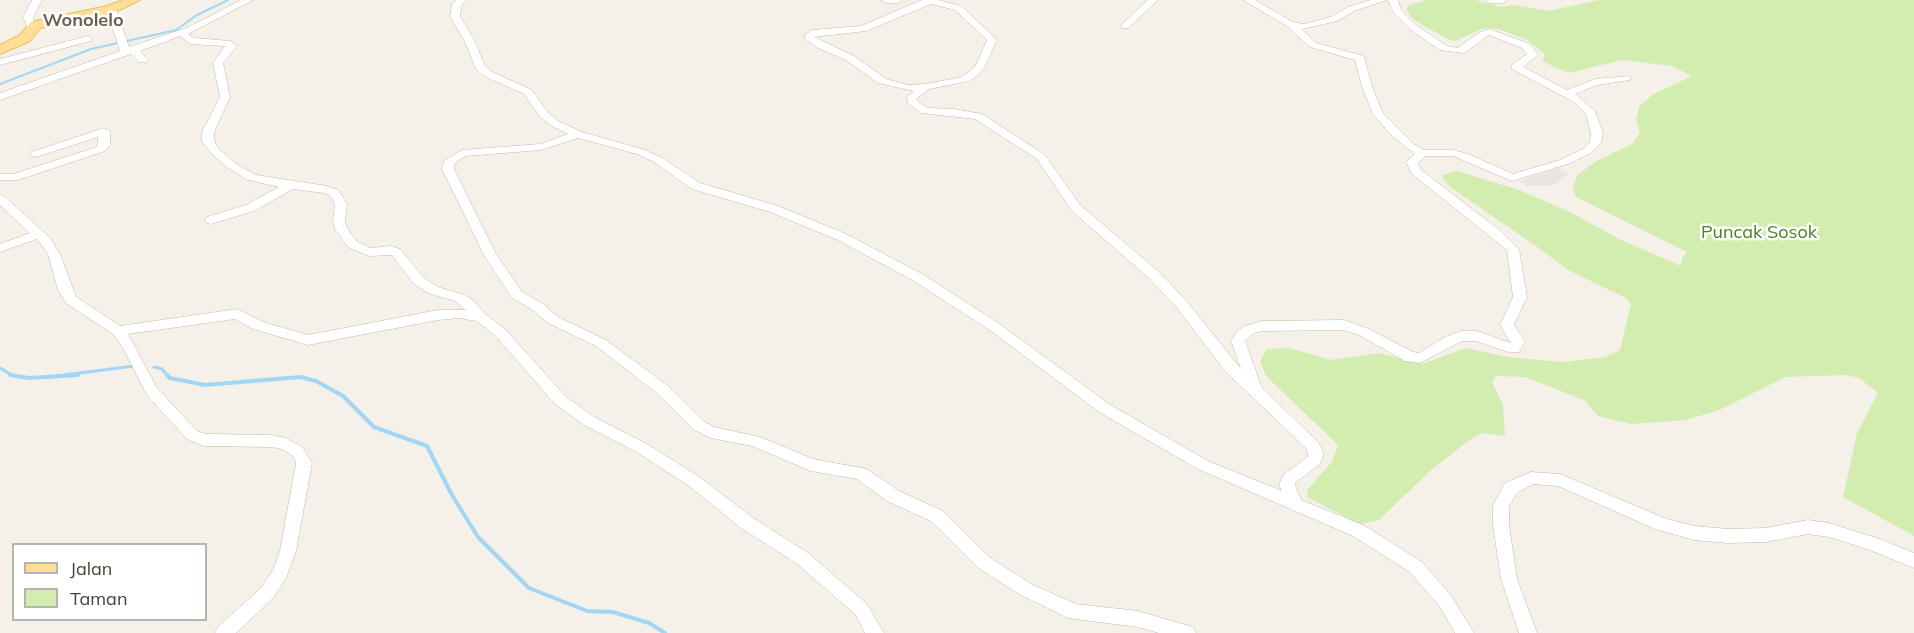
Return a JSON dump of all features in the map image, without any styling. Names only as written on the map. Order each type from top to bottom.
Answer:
[{"type":"main road","points":[[0,50],[25,38],[36,25],[111,9],[134,0]]},
{"type":"street","points":[[36,25],[30,24],[28,17],[37,0]]},
{"type":"street","points":[[0,97],[125,45],[182,33],[248,0]]},
{"type":"street","points":[[461,0],[457,5],[455,16],[470,42],[480,67],[488,74],[528,92],[544,115],[578,134],[641,152],[658,160],[696,186],[774,208],[842,237],[919,278],[996,328],[1104,408],[1203,465],[1359,531],[1416,567],[1446,602],[1465,633]]},
{"type":"street","points":[[886,0],[898,0]]},
{"type":"street","points":[[928,0],[958,8],[992,40],[979,68],[973,74],[964,79],[926,87],[908,88],[882,81],[850,58],[808,37],[812,33],[863,29],[928,0]]},
{"type":"street","points":[[1125,26],[1153,0]]},
{"type":"street","points":[[1248,0],[1290,24],[1313,45],[1360,58],[1378,114],[1396,134],[1422,153],[1454,153],[1512,178],[1564,162],[1587,151],[1595,143],[1597,133],[1591,113],[1578,100],[1519,70],[1517,65],[1533,55],[1526,46],[1489,32],[1460,51],[1444,48],[1414,28],[1397,10],[1393,0]]},
{"type":"street","points":[[1290,24],[1312,26],[1334,19],[1364,4],[1381,0]]},
{"type":"street","points":[[1490,0],[1503,0]]},
{"type":"street","points":[[111,9],[125,45],[143,60]]},
{"type":"street","points":[[182,33],[191,41],[227,43],[232,46],[218,63],[225,97],[208,132],[208,141],[215,151],[232,166],[252,178],[334,193],[341,204],[339,221],[341,229],[352,244],[369,252],[391,250],[396,252],[419,281],[433,290],[460,298],[469,304],[480,317],[499,331],[560,400],[589,421],[642,448],[695,482],[747,523],[802,558],[861,609],[875,633]]},
{"type":"street","points":[[0,62],[88,39]]},
{"type":"street","points":[[1567,94],[1595,82],[1626,78]]},
{"type":"street","points":[[926,87],[912,97],[917,108],[925,111],[978,116],[1041,157],[1076,208],[1154,275],[1183,306],[1230,367],[1308,440],[1316,453],[1315,460],[1290,478],[1287,485],[1295,503]]},
{"type":"street","points":[[0,177],[14,178],[101,149],[105,141],[104,131],[35,154]]},
{"type":"street","points":[[578,134],[541,147],[462,153],[448,163],[448,169],[489,255],[517,295],[538,307],[553,320],[601,343],[663,390],[698,425],[711,432],[755,441],[811,465],[861,473],[893,496],[937,516],[983,562],[1025,589],[1074,612],[1138,619],[1186,633]]},
{"type":"street","points":[[1257,393],[1238,341],[1242,334],[1250,329],[1262,326],[1344,326],[1364,332],[1410,357],[1420,358],[1461,336],[1477,336],[1514,348],[1517,345],[1518,342],[1507,325],[1520,297],[1513,249],[1416,172],[1412,162],[1422,153]]},
{"type":"street","points":[[211,220],[250,208],[291,185]]},
{"type":"street","points":[[0,199],[39,234],[54,254],[65,290],[71,300],[118,331],[129,346],[152,391],[192,435],[204,440],[272,441],[286,444],[298,452],[304,463],[288,551],[280,573],[267,593],[224,633]]},
{"type":"street","points":[[0,248],[39,234]]},
{"type":"street","points":[[118,331],[237,314],[258,326],[308,340],[438,315],[459,313],[480,317]]},
{"type":"street","points":[[1527,633],[1509,579],[1501,525],[1501,505],[1511,488],[1531,478],[1560,480],[1661,524],[1694,533],[1728,536],[1766,535],[1808,527],[1829,530],[1874,544],[1914,561]]},
{"type":"green space","name":"Puncak Sosok","points":[[1428,0],[1475,0],[1501,7],[1512,5],[1549,11],[1598,0],[1914,0],[1914,536],[1843,497],[1857,433],[1878,393],[1859,378],[1846,375],[1785,377],[1719,410],[1686,420],[1631,424],[1598,416],[1584,400],[1525,377],[1496,376],[1492,382],[1503,405],[1505,436],[1482,433],[1468,441],[1430,471],[1379,520],[1359,524],[1307,497],[1308,489],[1332,462],[1338,445],[1266,376],[1260,361],[1267,349],[1289,348],[1332,360],[1379,353],[1423,364],[1465,348],[1507,357],[1562,362],[1605,357],[1620,350],[1631,304],[1626,298],[1568,270],[1453,189],[1443,179],[1443,175],[1457,171],[1519,190],[1572,213],[1619,239],[1681,266],[1682,258],[1687,252],[1576,197],[1573,188],[1577,175],[1597,161],[1632,144],[1640,133],[1636,119],[1640,105],[1654,94],[1692,76],[1672,66],[1622,60],[1568,73],[1542,61],[1545,55],[1526,39],[1498,29],[1484,28],[1455,41],[1447,39],[1414,20],[1406,10],[1410,5]]},
{"type":"shaded area","points":[[1558,168],[1569,174],[1551,186],[1527,186],[1519,181]]},
{"type":"waterway","points":[[0,84],[91,49],[176,30],[197,15],[228,0]]},
{"type":"waterway","points":[[56,376],[134,366]]},
{"type":"waterway","points":[[154,367],[162,369],[168,376]]},
{"type":"waterway","points":[[0,368],[13,375]]},
{"type":"waterway","points":[[13,375],[29,378],[78,375]]},
{"type":"waterway","points":[[168,376],[205,385],[300,377],[316,381],[343,396],[374,427],[427,446],[452,495],[478,537],[529,588],[587,611],[613,612],[649,623],[665,633]]},
{"type":"district","name":"Wonolelo","points":[[83,21]]}]
